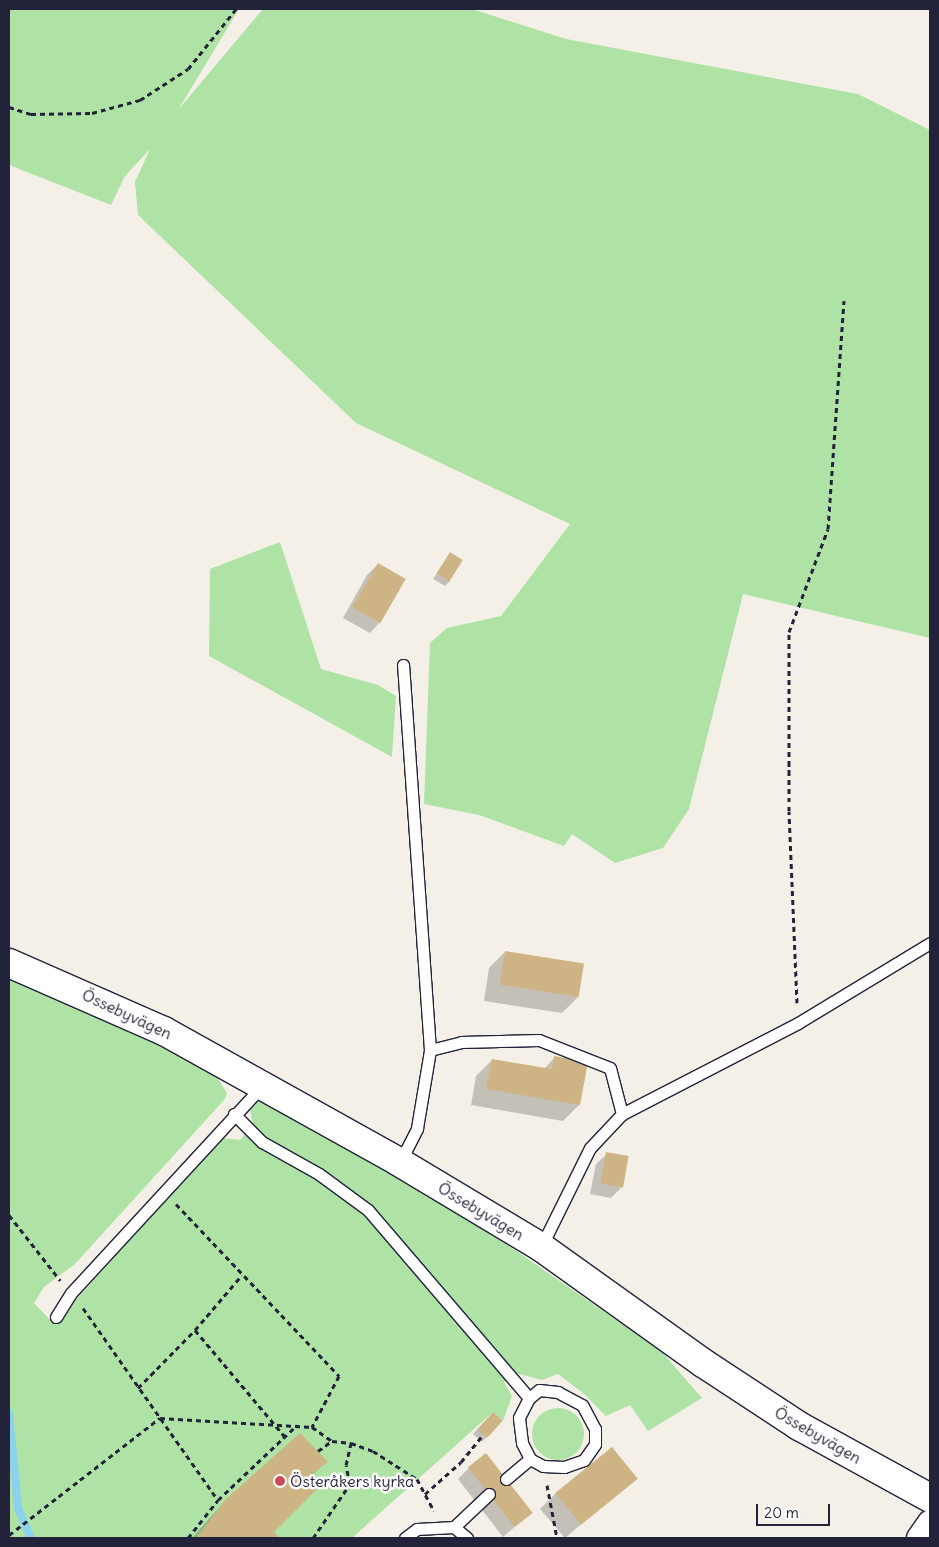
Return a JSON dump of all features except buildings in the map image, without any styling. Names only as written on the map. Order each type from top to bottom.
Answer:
[{"type":"street","name":"Össebyvägen","points":[[9,963],[164,1031],[399,1162],[541,1247],[703,1363],[799,1426],[930,1498]]},
{"type":"street","points":[[919,1538],[930,1522]]},
{"type":"lane","points":[[399,1162],[416,1128],[430,1050],[403,665]]},
{"type":"lane","points":[[541,1247],[590,1148],[622,1114],[798,1023],[930,942]]},
{"type":"lane","points":[[430,1050],[460,1042],[539,1040],[610,1068],[622,1114]]},
{"type":"lane","points":[[56,1317],[71,1294],[234,1114],[262,1086]]},
{"type":"lane","points":[[234,1114],[262,1142],[319,1174],[368,1210],[529,1398]]},
{"type":"lane","points":[[539,1390],[558,1392],[582,1405],[595,1429],[595,1444],[584,1460],[564,1467],[543,1466],[530,1459],[522,1443],[519,1418],[529,1398],[539,1390]]},
{"type":"lane","points":[[506,1479],[530,1459]]},
{"type":"lane","points":[[448,1527],[489,1494]]},
{"type":"lane","points":[[405,1538],[416,1529],[448,1527],[467,1538]]},
{"type":"path","points":[[9,107],[31,114],[92,113],[140,100],[188,69],[236,9]]},
{"type":"path","points":[[798,1023],[790,811],[789,632],[828,529],[844,301]]},
{"type":"path","points":[[176,1204],[339,1376],[312,1427]]},
{"type":"path","points":[[9,1215],[71,1294],[218,1500]]},
{"type":"path","points":[[138,1388],[195,1330],[242,1275]]},
{"type":"path","points":[[195,1330],[285,1437]]},
{"type":"path","points":[[9,1535],[160,1418],[272,1423],[312,1427],[332,1441],[351,1443],[373,1451],[417,1479],[448,1527]]},
{"type":"path","points":[[188,1538],[218,1500],[297,1425]]},
{"type":"path","points":[[425,1494],[461,1462],[484,1434]]},
{"type":"path","points":[[318,1452],[332,1441]]},
{"type":"path","points":[[313,1538],[350,1484],[346,1465],[351,1443]]},
{"type":"path","points":[[543,1466],[557,1538]]},
{"type":"green space","points":[[9,9],[239,9],[178,110],[263,9],[472,9],[566,39],[858,94],[930,130],[930,638],[743,594],[689,809],[663,848],[615,863],[572,834],[564,846],[479,815],[424,804],[430,643],[447,628],[501,616],[570,524],[356,423],[138,215],[135,182],[150,149],[125,176],[111,205],[9,165]]},
{"type":"green space","points":[[280,542],[321,669],[378,685],[396,696],[392,757],[209,656],[210,569]]},
{"type":"green space","points":[[9,971],[157,1036],[213,1071],[227,1093],[225,1099],[75,1264],[44,1287],[34,1303],[54,1324],[222,1138],[240,1140],[253,1124],[250,1110],[258,1102],[276,1102],[483,1228],[661,1351],[702,1398],[648,1431],[630,1405],[606,1416],[583,1393],[558,1374],[542,1380],[519,1374],[504,1382],[512,1396],[503,1421],[493,1412],[352,1538],[9,1538]]},
{"type":"green space","points":[[558,1408],[568,1410],[576,1416],[582,1424],[584,1434],[582,1444],[576,1452],[568,1458],[558,1460],[548,1458],[540,1452],[534,1444],[532,1434],[534,1424],[540,1416],[548,1410]]},
{"type":"waterway","points":[[9,1413],[18,1508],[31,1538]]},
{"type":"place","name":"Österåkers kyrka","points":[[280,1481]]}]
